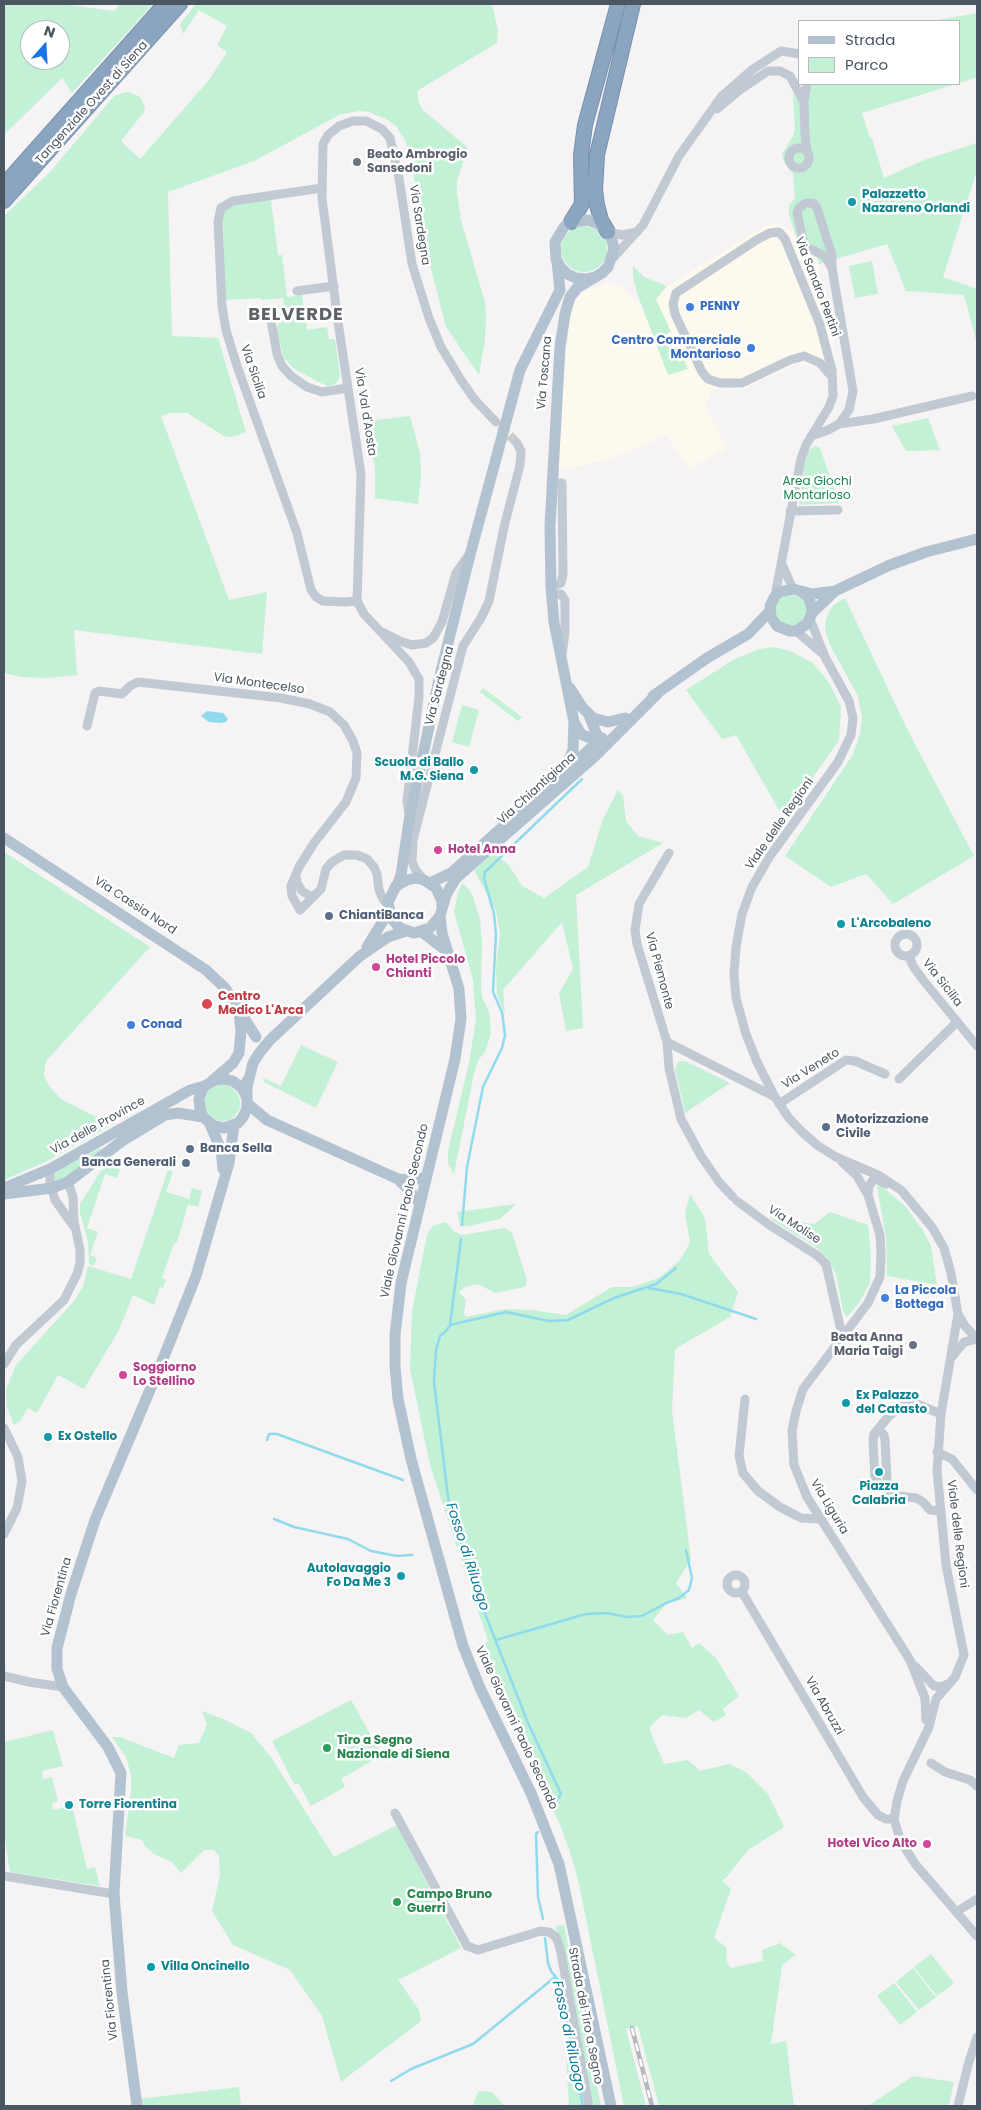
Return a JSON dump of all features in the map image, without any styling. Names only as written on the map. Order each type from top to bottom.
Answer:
[{"type":"highway","name":"Tangenziale Ovest di Siena","points":[[4,185],[165,4]]},
{"type":"highway","name":"Tangenziale Ovest di Siena","points":[[4,201],[180,4]]},
{"type":"highway","points":[[572,222],[581,208],[582,155],[585,125],[618,4]]},
{"type":"highway","points":[[608,232],[601,220],[597,205],[595,190],[597,155],[633,4]]},
{"type":"main road","points":[[360,956],[376,934],[388,908],[390,896],[401,875],[410,815],[440,675],[520,370],[560,290],[555,242],[564,227],[572,222],[579,220],[596,222],[608,232],[614,249],[612,258]]},
{"type":"main road","name":"Via Toscana","points":[[564,771],[573,750],[574,722],[561,663],[551,591],[551,484],[560,348],[564,314],[572,294],[608,267],[612,258]]},
{"type":"main road","points":[[556,259],[560,268],[568,274],[586,279],[595,277]]},
{"type":"main road","points":[[775,596],[780,592],[798,591],[817,594],[835,591],[908,558],[977,539]]},
{"type":"main road","points":[[798,591],[811,602],[811,616]]},
{"type":"main road","points":[[770,611],[777,626],[790,631],[796,631],[802,628],[835,591]]},
{"type":"main road","name":"Via Chiantigiana","points":[[748,634],[770,611],[775,596]]},
{"type":"main road","name":"Via Chiantigiana","points":[[422,932],[436,923],[448,890],[456,878],[594,757],[602,744],[625,718],[707,658],[748,634],[777,626]]},
{"type":"main road","name":"Via Toscana","points":[[564,677],[579,704],[589,715],[602,744]]},
{"type":"main road","name":"Via Chiantigiana","points":[[396,886],[407,880],[416,878],[427,881],[451,873],[564,771],[602,744],[658,693]]},
{"type":"main road","points":[[589,715],[603,722],[615,722],[625,718]]},
{"type":"main road","points":[[574,722],[581,734],[602,744]]},
{"type":"main road","name":"Via Cassia Nord","points":[[4,838],[201,966],[222,985],[256,1037]]},
{"type":"main road","points":[[427,881],[440,894],[441,913]]},
{"type":"main road","points":[[388,908],[395,923],[406,931]]},
{"type":"main road","name":"Viale Giovanni Paolo Secondo","points":[[441,913],[442,933],[459,989],[460,1026],[452,1073],[401,1283],[396,1323],[396,1383],[405,1437],[440,1569],[463,1646],[480,1688],[536,1803],[559,1864],[611,2106]]},
{"type":"main road","points":[[208,1084],[236,1060],[241,1050],[256,1037],[280,1031],[360,956],[388,937],[406,931],[422,932],[448,951]]},
{"type":"main road","points":[[239,1010],[241,1050]]},
{"type":"main road","name":"Via Fiorentina","points":[[247,1096],[251,1068],[257,1054],[280,1031]]},
{"type":"main road","name":"Via Fiorentina","points":[[137,2106],[126,2027],[114,1894],[121,1773],[113,1755],[63,1687],[57,1669],[57,1652],[70,1594],[100,1506],[187,1302],[200,1264],[230,1159],[238,1123],[247,1111],[246,1066],[256,1042],[256,1037]]},
{"type":"main road","points":[[208,1084],[224,1079],[233,1081],[242,1088],[267,1120],[398,1179],[412,1192],[420,1204]]},
{"type":"main road","name":"Via Fiorentina","points":[[208,1084],[200,1094],[199,1104],[223,1159],[221,1189]]},
{"type":"main road","name":"Via delle Province","points":[[4,1188],[50,1169],[190,1090],[208,1084]]},
{"type":"main road","name":"Via delle Province","points":[[4,1194],[52,1188],[68,1182],[119,1143],[161,1117],[178,1113],[207,1120]]},
{"type":"main road","points":[[207,1120],[219,1128],[238,1123],[267,1120]]},
{"type":"main road","points":[[398,1179],[416,1180],[426,1177]]},
{"type":"street","points":[[612,258],[637,232],[652,210],[680,156],[715,104],[732,86],[781,52],[798,54]]},
{"type":"street","points":[[702,122],[732,96],[768,71],[780,71],[790,76],[804,102]]},
{"type":"street","points":[[805,134],[798,147],[792,150],[788,156],[789,162],[794,167],[801,168],[806,165],[809,158],[805,134],[804,102],[807,85]]},
{"type":"street","name":"Via Sardegna","points":[[322,188],[323,146],[328,135],[339,126],[360,120],[377,125],[390,138],[398,167],[412,264],[429,318],[441,347],[460,380],[475,400],[496,422]]},
{"type":"street","points":[[798,147],[807,152]]},
{"type":"street","name":"Via Val d'Aosta","points":[[322,188],[362,480],[357,600]]},
{"type":"street","name":"Via Sicilia","points":[[322,188],[233,200],[221,208],[218,215],[222,306],[226,330],[303,555],[310,587],[316,597],[326,601],[350,602],[357,600]]},
{"type":"street","points":[[832,268],[825,256],[804,244],[797,213],[803,204],[811,202],[816,206],[832,258],[832,268],[853,391],[850,407],[839,424]]},
{"type":"street","points":[[608,232],[622,235],[637,232]]},
{"type":"street","name":"Via Sandro Pertini","points":[[775,596],[801,459],[811,436],[831,402],[833,393],[832,367],[820,325],[786,241],[782,234],[773,232],[762,236],[676,293],[672,304],[674,314],[703,374],[708,379],[720,383],[742,383],[802,356],[820,362],[832,377]]},
{"type":"street","points":[[816,251],[823,249],[828,243]]},
{"type":"street","points":[[297,291],[334,286]]},
{"type":"street","points":[[270,315],[282,366],[291,376],[308,387],[322,392],[348,388]]},
{"type":"street","points":[[811,436],[839,424],[862,421],[972,396]]},
{"type":"street","name":"Via Sardegna","points":[[427,881],[415,869],[412,861],[413,840],[461,652],[489,601],[504,528],[520,465],[521,451],[517,444]]},
{"type":"street","points":[[790,511],[838,510]]},
{"type":"street","points":[[382,632],[412,645],[421,644],[432,638],[442,622],[456,573],[470,555]]},
{"type":"street","points":[[782,564],[798,591]]},
{"type":"street","points":[[357,600],[364,614],[413,667],[420,685],[407,801],[410,815]]},
{"type":"street","name":"Viale delle Regioni","points":[[811,616],[825,657],[851,705],[853,718],[850,739],[838,762],[770,856],[756,879],[744,909],[736,947],[735,982],[741,1017],[757,1062],[777,1100],[793,1123],[807,1138],[836,1156],[883,1177],[901,1190],[932,1227],[944,1248],[954,1286],[958,1314],[941,1414],[937,1452],[940,1511],[946,1569],[964,1653],[956,1675],[936,1698],[930,1724],[903,1781],[894,1819],[898,1837],[905,1849],[929,1881],[977,1936]]},
{"type":"street","name":"Viale delle Regioni","points":[[796,631],[825,657]]},
{"type":"street","name":"Via Montecelso","points":[[87,726],[95,693],[99,691],[122,694],[130,686],[138,682],[289,699],[318,706],[332,714],[347,729],[353,741],[357,753],[356,778],[346,802],[314,842],[296,873],[291,891],[295,904],[300,910],[312,897]]},
{"type":"street","name":"Via Piemonte","points":[[669,852],[639,904],[635,930],[639,952],[667,1042],[669,1068],[682,1122],[710,1169],[735,1199]]},
{"type":"street","points":[[296,873],[298,887],[312,897],[321,890],[328,865],[336,858],[344,855],[357,855],[367,859],[376,870],[383,899],[388,908]]},
{"type":"street","points":[[379,882],[396,886]]},
{"type":"street","name":"Via Sicilia","points":[[909,956],[917,973],[977,1046]]},
{"type":"street","points":[[899,1079],[957,1022]]},
{"type":"street","points":[[667,1042],[777,1100]]},
{"type":"street","name":"Via Veneto","points":[[777,1100],[845,1060],[853,1061],[885,1074]]},
{"type":"street","name":"Via Liguria","points":[[836,1156],[857,1176],[868,1195],[880,1235],[880,1277],[868,1303],[805,1384],[796,1411],[792,1436],[792,1452],[797,1477],[820,1519],[910,1660],[934,1686],[941,1687],[949,1684]]},
{"type":"street","points":[[50,1169],[55,1200],[76,1230]]},
{"type":"street","points":[[868,1195],[869,1184],[876,1179],[911,1201]]},
{"type":"street","points":[[4,1364],[16,1346],[60,1305],[68,1294],[80,1263],[73,1197],[68,1182]]},
{"type":"street","points":[[34,1190],[55,1200]]},
{"type":"street","name":"Via Molise","points":[[735,1199],[768,1224],[818,1256],[826,1264],[842,1335]]},
{"type":"street","name":"Viale delle Regioni","points":[[950,1359],[962,1344],[977,1338],[965,1326],[958,1314]]},
{"type":"street","points":[[744,1399],[739,1456],[743,1473],[758,1491],[780,1507],[800,1518],[820,1519]]},
{"type":"street","points":[[940,1511],[930,1510],[919,1499],[891,1495],[884,1487],[887,1481],[885,1440],[884,1435],[878,1430],[892,1412],[905,1404],[917,1404],[941,1414]]},
{"type":"street","points":[[4,1428],[18,1457],[22,1476],[18,1504],[4,1534]]},
{"type":"street","points":[[937,1452],[952,1459],[977,1490]]},
{"type":"street","name":"Via Abruzzi","points":[[742,1592],[863,1797],[878,1815],[886,1819],[894,1819]]},
{"type":"street","name":"Via Liguria","points":[[910,1660],[927,1707],[922,1738]]},
{"type":"street","points":[[4,1676],[63,1687]]},
{"type":"street","points":[[931,1763],[945,1772],[970,1780],[977,1786]]},
{"type":"street","name":"Strada del Tiro a Segno","points":[[395,1813],[467,1946],[478,1950],[541,1931],[549,1932],[556,1937],[559,1944],[589,2106]]},
{"type":"street","points":[[4,1876],[114,1894]]},
{"type":"street","points":[[956,1912],[977,1899]]},
{"type":"street","points":[[958,2106],[977,2037]]},
{"type":"shaded area","name":"Centro Commerciale Montarioso","points":[[775,224],[787,228],[795,235],[800,248],[817,257],[836,365],[817,369],[811,365],[798,363],[744,389],[714,388],[705,406],[727,448],[689,469],[666,435],[611,459],[555,471],[570,316],[575,302],[582,293],[605,283],[623,288],[642,307],[668,375],[679,362],[672,355],[667,343],[667,333],[671,332],[656,299],[667,286],[765,226]]},
{"type":"green space","points":[[4,4],[61,4],[114,11],[120,4],[153,4],[72,93],[62,78],[4,135]]},
{"type":"green space","points":[[196,4],[492,4],[498,31],[497,43],[417,91],[419,103],[423,110],[468,148],[457,181],[457,193],[461,220],[485,302],[485,339],[479,375],[446,327],[427,253],[410,156],[405,140],[396,126],[386,119],[369,112],[360,111],[341,114],[254,161],[168,192],[172,336],[218,338],[246,432],[232,437],[224,436],[187,413],[170,413],[161,416],[229,600],[267,592],[262,654],[74,630],[77,675],[48,678],[22,677],[4,673],[4,216],[50,172],[114,96],[123,93],[129,92],[140,97],[145,107],[144,112],[121,141],[140,159],[209,80],[227,52],[217,45],[227,26],[199,10],[183,34],[180,24]]},
{"type":"green space","points":[[977,13],[977,77],[961,83],[961,20],[938,20]]},
{"type":"green space","points":[[804,85],[953,85],[862,113],[884,178],[924,160],[977,143],[977,170],[943,277],[977,289],[977,344],[964,295],[906,291],[887,244],[819,264],[817,257],[800,248],[789,215],[789,205],[795,198],[793,174],[784,162],[782,154],[795,129],[793,95]]},
{"type":"green space","points":[[271,199],[278,255],[282,255],[287,297],[302,295],[307,330],[327,327],[329,339],[335,339],[340,376],[333,385],[327,386],[293,368],[284,358],[276,330],[283,312],[277,306],[284,305],[283,298],[225,300],[223,219],[225,209],[232,205]]},
{"type":"green space","points":[[584,226],[597,230],[603,236],[607,249],[603,262],[597,268],[584,272],[571,268],[565,262],[561,249],[565,236],[571,230]]},
{"type":"green space","points":[[872,261],[878,294],[855,298],[849,266]]},
{"type":"green space","points":[[633,266],[644,277],[667,286],[656,299],[671,332],[667,333],[670,342],[667,343],[672,355],[675,354],[679,362],[684,360],[688,369],[668,375],[637,293],[633,277]]},
{"type":"green space","points":[[410,416],[420,453],[421,477],[418,504],[375,498],[375,470],[368,421]]},
{"type":"green space","points":[[928,418],[940,450],[906,451],[892,426]]},
{"type":"green space","name":"Area Giochi Montarioso","points":[[812,447],[820,448],[839,503],[799,505],[808,452]]},
{"type":"green space","points":[[791,595],[797,596],[802,600],[806,605],[806,617],[802,622],[797,626],[791,627],[785,626],[780,622],[776,617],[775,611],[776,605],[780,600],[785,596]]},
{"type":"green space","points":[[845,598],[908,731],[974,856],[893,904],[866,874],[831,887],[785,856],[852,756],[860,734],[862,718],[858,696],[830,645],[825,630],[826,619],[833,605]]},
{"type":"green space","points":[[774,647],[790,651],[813,663],[830,684],[841,707],[839,740],[784,819],[736,735],[722,739],[686,690],[733,660],[759,649]]},
{"type":"green space","points":[[483,688],[522,717],[518,721],[480,692]]},
{"type":"green space","points":[[462,705],[479,710],[469,747],[452,742]]},
{"type":"green space","points":[[618,790],[623,795],[626,821],[638,836],[663,843],[576,895],[583,1028],[566,1031],[559,993],[573,969],[562,922],[503,990],[505,1014],[497,995],[496,966],[500,933],[496,911],[474,870],[493,853],[508,864],[522,886],[544,898],[588,867],[603,819]]},
{"type":"green space","points":[[4,852],[150,947],[47,1060],[45,1065],[44,1076],[50,1087],[61,1099],[112,1125],[45,1162],[4,1180]]},
{"type":"green space","points":[[462,883],[469,889],[473,897],[480,919],[482,943],[481,989],[483,1000],[489,1011],[491,1033],[485,1052],[479,1059],[475,1069],[454,1174],[448,1164],[448,1151],[469,1063],[476,1020],[473,980],[454,912]]},
{"type":"green space","points":[[301,1045],[338,1062],[316,1108],[264,1082],[263,1078],[281,1086]]},
{"type":"green space","points":[[685,1061],[730,1083],[685,1113],[675,1069],[678,1062]]},
{"type":"green space","points":[[222,1085],[229,1086],[235,1090],[239,1096],[239,1110],[235,1116],[229,1120],[222,1121],[215,1120],[209,1116],[205,1110],[204,1103],[205,1096],[209,1090],[215,1086]]},
{"type":"green space","points":[[100,1148],[102,1151],[75,1172],[55,1182],[55,1172]]},
{"type":"green space","points":[[120,1156],[124,1158],[117,1178],[105,1174],[87,1228],[98,1232],[90,1255],[97,1258],[94,1266],[89,1264],[88,1241],[80,1213],[80,1204],[100,1172],[115,1158]]},
{"type":"green space","points":[[168,1170],[173,1172],[166,1192],[189,1199],[192,1188],[202,1191],[198,1207],[188,1204],[177,1243],[174,1243],[162,1278],[166,1280],[163,1288],[160,1287],[154,1305],[133,1295],[119,1330],[84,1389],[58,1375],[37,1413],[28,1408],[21,1420],[14,1425],[7,1408],[6,1395],[7,1387],[16,1365],[75,1300],[84,1284],[88,1266],[131,1279]]},
{"type":"green space","points":[[877,1186],[881,1186],[906,1207],[924,1232],[931,1246],[937,1285],[887,1276],[886,1238]]},
{"type":"green space","points":[[690,1194],[705,1218],[709,1254],[738,1292],[730,1317],[675,1349],[672,1410],[691,1560],[676,1583],[687,1598],[666,1604],[653,1620],[668,1635],[683,1632],[692,1648],[699,1643],[716,1658],[739,1696],[723,1709],[726,1715],[714,1722],[699,1710],[686,1718],[662,1715],[649,1728],[664,1764],[688,1760],[700,1771],[729,1764],[746,1772],[768,1794],[784,1827],[748,1850],[726,1878],[722,1880],[731,1889],[714,1938],[726,1947],[727,1962],[731,1968],[763,1961],[762,1950],[780,1943],[796,1955],[782,1965],[771,2044],[786,2041],[794,2106],[659,2106],[638,2026],[626,2029],[646,2106],[624,2106],[579,1884],[572,1858],[561,1827],[477,1646],[488,1641],[430,1465],[410,1369],[412,1312],[428,1232],[433,1226],[446,1222],[454,1231],[462,1235],[505,1228],[512,1233],[527,1280],[525,1287],[495,1293],[478,1284],[465,1287],[459,1292],[466,1300],[464,1313],[466,1317],[505,1309],[532,1310],[566,1315],[612,1287],[632,1287],[659,1278],[680,1260],[690,1243],[685,1213]]},
{"type":"green space","points":[[516,1204],[500,1219],[460,1226],[457,1212]]},
{"type":"green space","points":[[830,1212],[868,1225],[871,1256],[870,1283],[859,1303],[847,1317],[843,1311],[836,1274],[827,1257],[817,1248],[769,1218],[814,1224]]},
{"type":"green space","name":"Tiro a Segno Nazionale di Siena","points":[[351,1700],[382,1755],[341,1779],[345,1787],[311,1806],[299,1784],[294,1784],[272,1741]]},
{"type":"green space","points":[[202,1711],[251,1733],[271,1757],[334,1857],[397,1825],[461,1948],[398,1980],[419,2010],[421,2021],[341,2082],[322,2016],[290,1970],[233,1945],[212,1911],[220,1875],[219,1856],[214,1850],[204,1850],[181,1873],[172,1862],[154,1854],[145,1846],[142,1840],[125,1836],[131,1775],[126,1757],[112,1737],[120,1737],[174,1758],[179,1745],[199,1743],[207,1725]]},
{"type":"green space","points":[[53,1730],[63,1766],[42,1771],[43,1779],[52,1777],[58,1801],[52,1803],[53,1810],[72,1806],[87,1869],[95,1867],[100,1886],[10,1872],[4,1834],[4,1742]]},
{"type":"green space","points":[[564,1925],[601,2106],[594,2106],[556,1926]]},
{"type":"green space","points":[[931,1954],[954,1983],[937,1996],[914,1967]]},
{"type":"green space","points":[[913,1968],[936,1997],[919,2010],[896,1982]]},
{"type":"green space","points":[[894,1983],[917,2012],[900,2025],[877,1996]]},
{"type":"green space","points":[[571,2042],[583,2106],[569,2106],[566,2053]]},
{"type":"green space","points":[[913,2076],[954,2082],[949,2106],[868,2106]]},
{"type":"green space","points":[[239,2087],[241,2106],[141,2106],[139,2099]]},
{"type":"green space","points":[[478,2091],[492,2092],[504,2106],[473,2106]]},
{"type":"water","points":[[207,711],[223,713],[228,719],[226,722],[221,723],[209,722],[201,716]]},
{"type":"waterway","name":"Fosso di Riluogo","points":[[462,1225],[467,1167],[483,1087],[502,1048],[505,1035],[502,1012],[493,992],[496,934],[494,914],[484,878],[485,872],[582,779]]},
{"type":"waterway","name":"Fosso di Riluogo","points":[[461,1239],[450,1325],[440,1336],[436,1350],[434,1382],[449,1505],[480,1601],[528,1723],[561,1794],[554,1805]]},
{"type":"waterway","points":[[450,1325],[506,1312],[549,1321],[568,1320],[614,1298],[656,1284],[676,1268]]},
{"type":"waterway","points":[[649,1288],[681,1294],[756,1319]]},
{"type":"waterway","points":[[267,1440],[269,1434],[277,1434],[403,1480]]},
{"type":"waterway","points":[[274,1519],[294,1527],[348,1539],[371,1551],[397,1556],[412,1555]]},
{"type":"waterway","points":[[496,1640],[586,1614],[606,1613],[628,1617],[642,1616],[679,1598],[689,1590],[692,1578],[686,1550]]},
{"type":"waterway","name":"Fosso di Riluogo","points":[[538,1832],[536,1834],[538,1897],[543,1919]]},
{"type":"waterway","name":"Fosso di Riluogo","points":[[545,1938],[548,1963],[551,1971],[559,1981],[583,2106]]},
{"type":"waterway","points":[[391,2081],[411,2069],[473,2044],[555,1977]]},
{"type":"tunnel","points":[[500,426],[517,443]]},
{"type":"railway","points":[[632,2028],[652,2106]]},
{"type":"place","name":"Beato Ambrogio Sansedoni","points":[[357,162]]},
{"type":"place","name":"Palazzetto Nazareno Orlandi","points":[[852,202]]},
{"type":"place","name":"PENNY","points":[[690,307]]},
{"type":"place","name":"Centro Commerciale Montarioso","points":[[751,348]]},
{"type":"place","name":"Scuola di Ballo M.G. Siena","points":[[474,770]]},
{"type":"place","name":"Hotel Anna","points":[[438,850]]},
{"type":"place","name":"ChiantiBanca","points":[[329,916]]},
{"type":"place","name":"L'Arcobaleno","points":[[841,924]]},
{"type":"place","name":"Hotel Piccolo Chianti","points":[[376,967]]},
{"type":"place","name":"Centro Medico L'Arca","points":[[207,1004]]},
{"type":"place","name":"Conad","points":[[131,1025]]},
{"type":"place","name":"Motorizzazione Civile","points":[[826,1127]]},
{"type":"place","name":"Banca Sella","points":[[190,1149]]},
{"type":"place","name":"Banca Generali","points":[[186,1163]]},
{"type":"place","name":"La Piccola Bottega","points":[[885,1298]]},
{"type":"place","name":"Beata Anna Maria Taigi","points":[[913,1345]]},
{"type":"place","name":"Soggiorno Lo Stellino","points":[[123,1375]]},
{"type":"place","name":"Ex Palazzo del Catasto","points":[[846,1403]]},
{"type":"place","name":"Ex Ostello","points":[[48,1437]]},
{"type":"place","name":"Piazza Calabria","points":[[879,1472]]},
{"type":"place","name":"Autolavaggio Fo Da Me 3","points":[[401,1576]]},
{"type":"place","name":"Tiro a Segno Nazionale di Siena","points":[[327,1748]]},
{"type":"place","name":"Torre Fiorentina","points":[[69,1805]]},
{"type":"place","name":"Hotel Vico Alto","points":[[927,1844]]},
{"type":"place","name":"Campo Bruno Guerri","points":[[397,1902]]},
{"type":"place","name":"Villa Oncinello","points":[[151,1967]]},
{"type":"district","name":"BELVERDE","points":[[296,315]]}]
